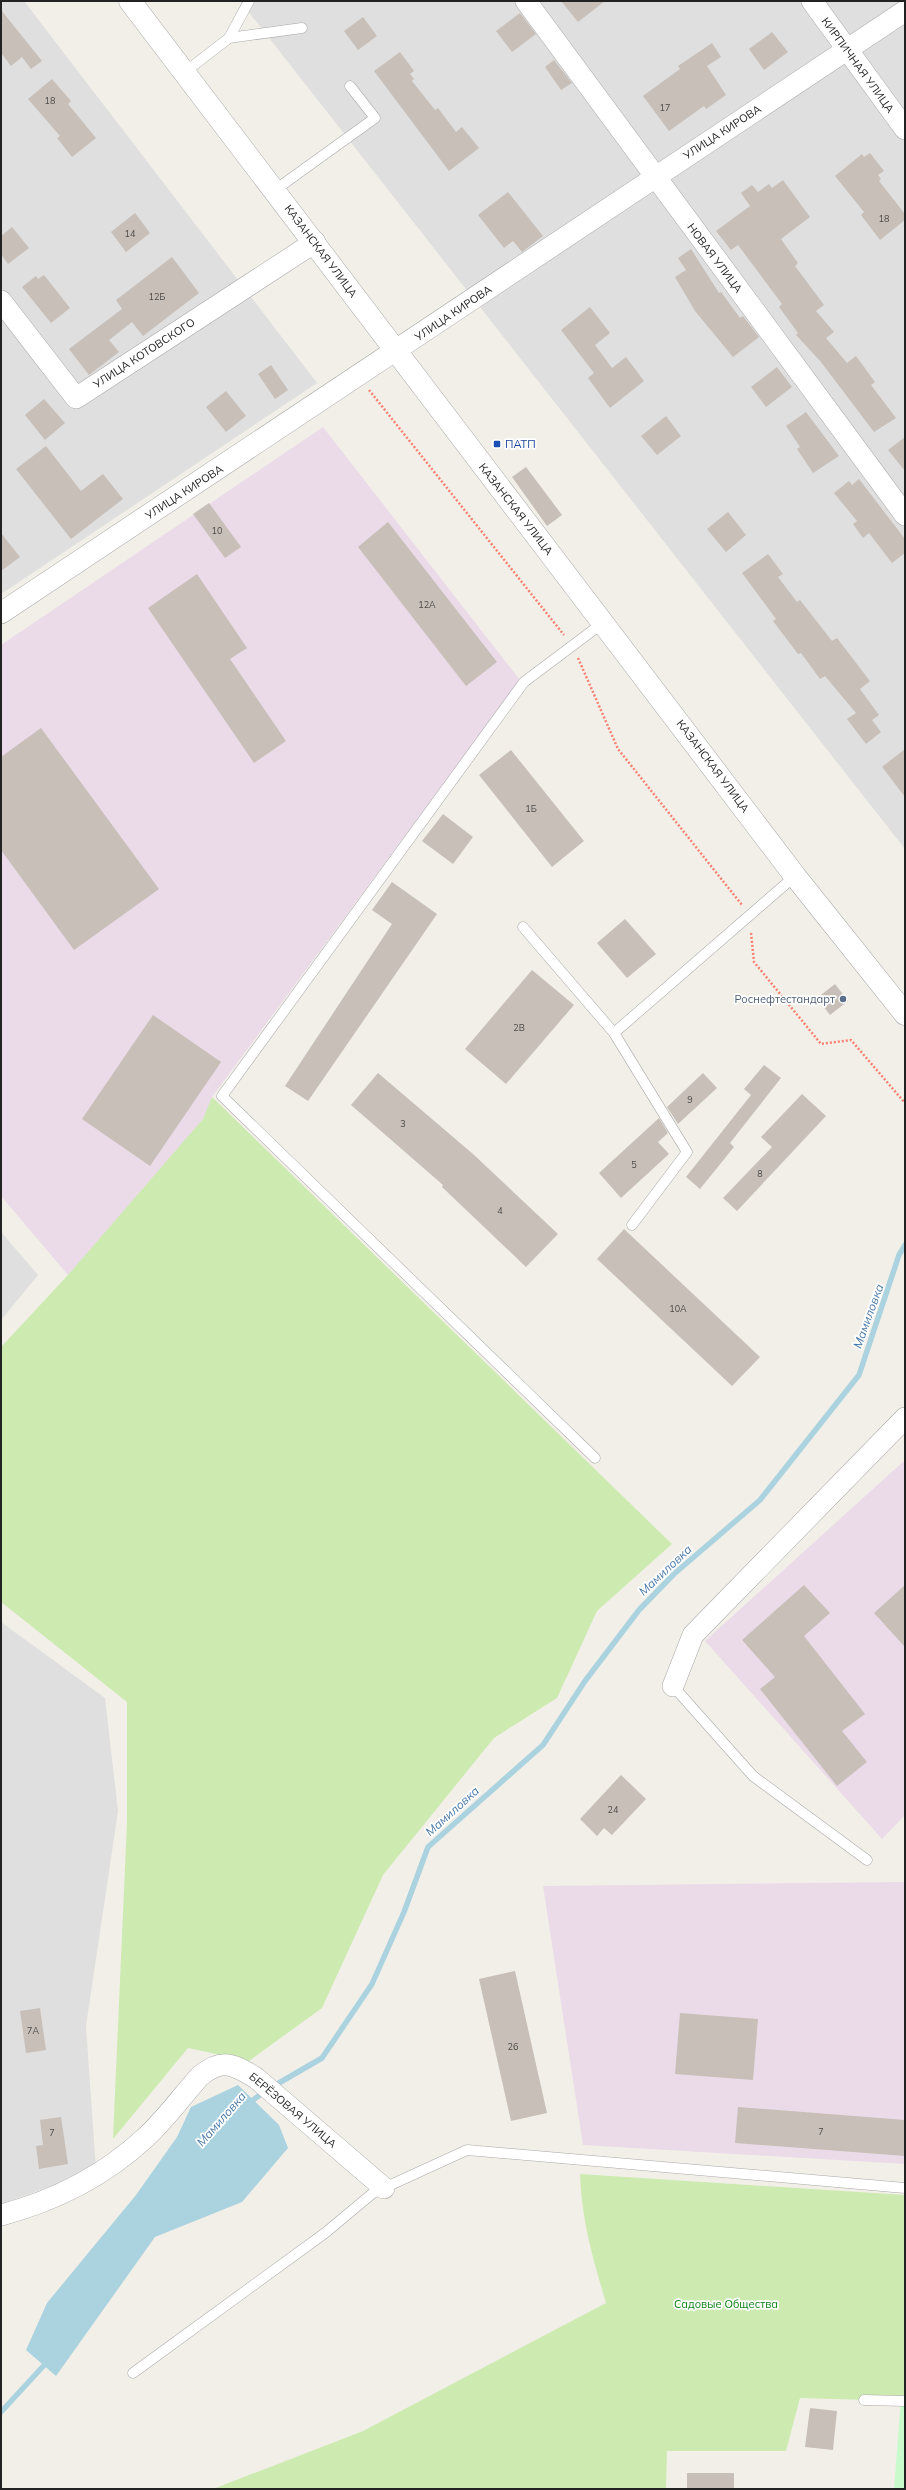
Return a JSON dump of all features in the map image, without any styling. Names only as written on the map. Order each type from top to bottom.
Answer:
[{"type":"street","name":"КАЗАНСКАЯ УЛИЦА","points":[[130,1],[315,242],[396,352],[604,622],[795,876],[905,1014]]},
{"type":"street","name":"НОВАЯ УЛИЦА","points":[[526,1],[905,515]]},
{"type":"street","name":"КИРПИЧНАЯ УЛИЦА","points":[[812,1],[905,129]]},
{"type":"street","name":"УЛИЦА КИРОВА","points":[[1,613],[396,352],[654,176],[905,12]]},
{"type":"street","name":"УЛИЦА КОТОВСКОГО","points":[[1,301],[76,398],[315,242]]},
{"type":"street","points":[[673,1686],[693,1635],[905,1418]]},
{"type":"street","name":"БЕРЁЗОВАЯ УЛИЦА","points":[[1,2215],[58,2196],[102,2172],[146,2138],[200,2076],[210,2068],[222,2064],[237,2066],[256,2078],[384,2188]]},
{"type":"lane","points":[[185,72],[229,38],[249,1]]},
{"type":"lane","points":[[229,38],[302,28]]},
{"type":"lane","points":[[275,190],[375,118],[350,86]]},
{"type":"lane","points":[[595,1458],[222,1096],[524,682],[604,622]]},
{"type":"lane","points":[[614,1033],[795,876]]},
{"type":"lane","points":[[523,927],[614,1033],[687,1152],[632,1225]]},
{"type":"lane","points":[[673,1686],[752,1776],[866,1860]]},
{"type":"lane","points":[[133,2373],[325,2233],[373,2193],[467,2150],[905,2188]]},
{"type":"lane","points":[[864,2400],[905,2401]]},
{"type":"path","points":[[358,377],[573,646],[618,750],[750,914],[754,962],[821,1044],[851,1040],[905,1104]]},
{"type":"shaded area","points":[[1,1],[24,1],[317,383],[1,594]]},
{"type":"shaded area","points":[[240,1],[905,1],[905,849]]},
{"type":"shaded area","points":[[323,427],[520,680],[212,1097],[204,1119],[188,1147],[68,1275],[1,1196],[1,645]]},
{"type":"shaded area","points":[[1,1232],[38,1275],[1,1320]]},
{"type":"shaded area","points":[[905,1460],[905,1815],[882,1839],[705,1641]]},
{"type":"shaded area","points":[[1,1622],[105,1698],[118,1811],[86,2026],[96,2170],[1,2204]]},
{"type":"shaded area","points":[[905,1882],[905,2164],[583,2145],[543,1886]]},
{"type":"green space","points":[[212,1097],[672,1544],[597,1611],[557,1698],[494,1738],[383,1875],[322,2008],[249,2061],[188,2048],[113,2139],[127,1822],[127,1702],[1,1602],[1,1347],[68,1275],[203,1119]]},
{"type":"green space","name":"Садовые Общества","points":[[580,2174],[905,2195],[905,2401],[800,2398],[786,2451],[667,2451],[666,2489],[213,2489],[363,2431],[606,2303],[586,2224]]},
{"type":"green space","points":[[901,2398],[905,2398],[905,2489],[894,2489]]},
{"type":"water","points":[[238,2085],[279,2125],[288,2148],[242,2202],[155,2237],[56,2376],[26,2350],[47,2303],[136,2195],[177,2137],[191,2107]]},
{"type":"building","points":[[561,1],[605,1],[578,22]]},
{"type":"building","points":[[1,10],[42,61],[31,69],[22,57],[11,66],[1,53]]},
{"type":"building","points":[[520,13],[536,34],[512,52],[496,31]]},
{"type":"building","points":[[363,17],[377,36],[358,50],[344,31]]},
{"type":"building","points":[[772,32],[788,52],[764,70],[749,49]]},
{"type":"building","points":[[712,43],[721,57],[707,66],[726,95],[706,109],[704,106],[669,131],[643,96],[680,69],[678,66]]},
{"type":"building","points":[[400,52],[414,71],[410,74],[414,79],[412,81],[435,110],[438,108],[456,132],[462,127],[479,148],[449,171],[374,71]]},
{"type":"building","points":[[554,60],[572,83],[561,90],[545,67]]},
{"type":"building","points":[[52,79],[71,101],[68,104],[96,138],[72,157],[57,138],[60,136],[28,99]]},
{"type":"building","points":[[870,153],[884,171],[878,175],[881,179],[879,181],[905,214],[905,220],[880,240],[861,215],[864,212],[835,176],[862,154],[864,157]]},
{"type":"building","points":[[783,180],[810,217],[781,239],[798,263],[795,266],[824,305],[816,311],[834,332],[826,338],[847,363],[856,356],[875,382],[871,385],[896,418],[874,432],[821,362],[796,335],[798,333],[779,307],[782,304],[738,245],[731,250],[716,231],[750,206],[741,193],[752,185],[758,192],[769,184],[772,188]]},
{"type":"building","points":[[508,192],[543,236],[522,252],[513,241],[504,248],[478,215]]},
{"type":"building","points":[[135,213],[150,233],[126,252],[111,232]]},
{"type":"building","points":[[12,227],[29,248],[8,264],[1,254],[1,236]]},
{"type":"building","points":[[691,249],[719,293],[721,292],[740,318],[743,316],[759,337],[733,357],[695,311],[675,277],[686,270],[678,258]]},
{"type":"building","points":[[172,257],[199,293],[143,336],[132,322],[109,340],[119,352],[89,375],[69,349],[122,309],[116,300]]},
{"type":"building","points":[[44,275],[70,308],[51,323],[22,287],[36,276],[38,279]]},
{"type":"building","points":[[590,307],[610,333],[595,345],[612,368],[626,357],[644,381],[610,408],[588,378],[594,373],[561,330]]},
{"type":"building","points":[[271,365],[288,390],[275,399],[258,374]]},
{"type":"building","points":[[777,367],[792,387],[766,407],[751,387]]},
{"type":"building","points":[[226,391],[246,416],[226,432],[206,407]]},
{"type":"building","points":[[44,399],[65,423],[45,440],[25,415]]},
{"type":"building","points":[[806,412],[839,456],[813,473],[797,449],[800,447],[786,426]]},
{"type":"building","points":[[666,416],[681,436],[657,455],[641,436]]},
{"type":"building","points":[[905,437],[905,471],[888,450]]},
{"type":"building","points":[[46,446],[81,491],[103,474],[123,499],[71,539],[16,469]]},
{"type":"building","points":[[526,467],[562,515],[547,526],[512,477]]},
{"type":"building","points":[[859,479],[905,539],[905,553],[892,563],[869,533],[863,538],[853,524],[857,521],[834,493],[849,481],[852,485]]},
{"type":"building","points":[[209,503],[241,547],[225,558],[193,514]]},
{"type":"building","points":[[728,512],[746,535],[726,552],[707,529]]},
{"type":"building","points":[[388,522],[497,662],[466,686],[358,547]]},
{"type":"building","points":[[1,533],[20,557],[1,571]]},
{"type":"building","points":[[768,554],[783,574],[778,577],[797,602],[800,600],[832,641],[837,638],[870,681],[860,689],[879,715],[872,720],[881,732],[866,744],[847,719],[856,713],[825,676],[820,679],[801,653],[798,654],[773,621],[776,619],[742,573]]},
{"type":"building","points":[[197,574],[247,648],[230,659],[286,741],[254,763],[148,608]]},
{"type":"building","points":[[41,728],[159,889],[74,950],[1,850],[1,757]]},
{"type":"building","points":[[905,749],[905,797],[882,767]]},
{"type":"building","points":[[511,750],[584,841],[552,867],[479,775]]},
{"type":"building","points":[[443,814],[473,837],[453,864],[422,841]]},
{"type":"building","points":[[392,882],[437,914],[308,1101],[285,1086],[392,924],[372,910]]},
{"type":"building","points":[[625,919],[656,954],[627,978],[597,943]]},
{"type":"building","points":[[532,970],[574,1005],[506,1084],[465,1049]]},
{"type":"building","points":[[835,984],[848,1001],[830,1015],[817,998]]},
{"type":"building","points":[[153,1015],[221,1062],[150,1166],[82,1119]]},
{"type":"building","points":[[764,1065],[781,1078],[730,1143],[734,1147],[700,1189],[686,1177],[751,1095],[744,1089]]},
{"type":"building","points":[[378,1073],[473,1154],[558,1234],[526,1267],[442,1187],[443,1185],[351,1105]]},
{"type":"building","points":[[703,1073],[717,1088],[678,1124],[667,1107]]},
{"type":"building","points":[[802,1094],[826,1116],[737,1211],[723,1198],[772,1147],[761,1137]]},
{"type":"building","points":[[659,1118],[668,1133],[658,1142],[669,1154],[621,1198],[599,1173]]},
{"type":"building","points":[[624,1229],[760,1357],[732,1386],[597,1259]]},
{"type":"building","points":[[804,1585],[830,1613],[804,1636],[865,1714],[842,1731],[867,1762],[837,1786],[760,1689],[775,1677],[742,1640]]},
{"type":"building","points":[[905,1585],[905,1647],[874,1613]]},
{"type":"building","points":[[621,1775],[646,1799],[612,1835],[604,1828],[597,1836],[580,1819]]},
{"type":"building","points":[[515,1971],[547,2113],[511,2121],[479,1979]]},
{"type":"building","points":[[40,2008],[46,2050],[26,2053],[20,2011]]},
{"type":"building","points":[[680,2013],[758,2019],[753,2080],[675,2074]]},
{"type":"building","points":[[738,2107],[905,2120],[905,2156],[735,2143]]},
{"type":"building","points":[[61,2117],[68,2164],[39,2169],[36,2146],[43,2145],[40,2120]]},
{"type":"building","points":[[810,2408],[837,2411],[833,2450],[805,2447]]},
{"type":"building","points":[[687,2473],[734,2473],[734,2489],[687,2489]]},
{"type":"waterway","name":"Мамиловка","points":[[272,2087],[322,2058],[372,1984],[404,1912],[428,1847],[543,1745],[585,1681],[639,1610],[674,1574],[760,1500],[859,1375],[899,1255],[905,1245]]},
{"type":"waterway","name":"Мамиловка","points":[[248,2104],[265,2091]]},
{"type":"waterway","name":"Мамиловка","points":[[1,2412],[48,2361]]},
{"type":"place","name":"ПАТП","points":[[497,444]]},
{"type":"place","name":"Роснефтестандарт","points":[[843,999]]}]
